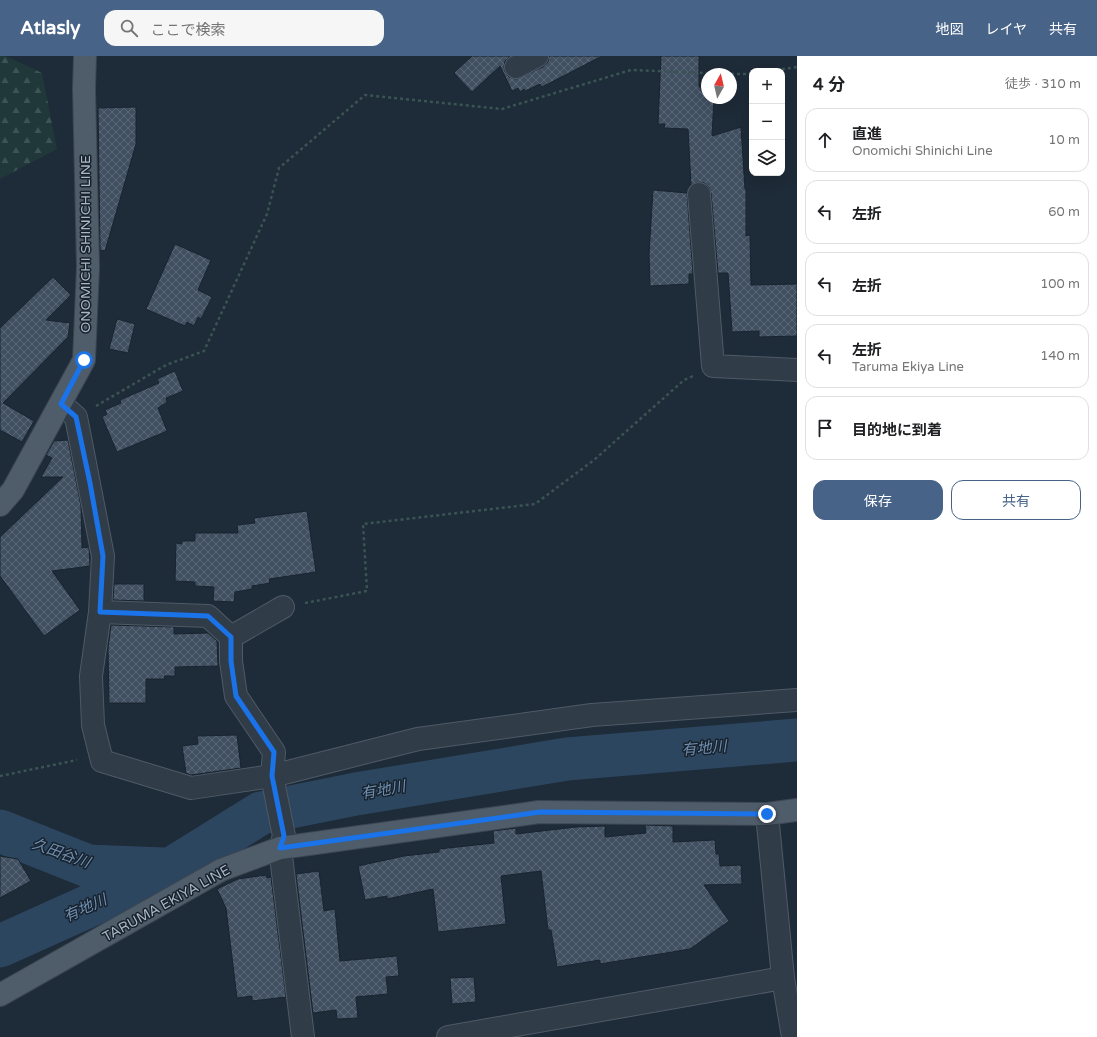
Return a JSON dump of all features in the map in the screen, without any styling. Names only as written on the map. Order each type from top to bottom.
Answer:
[{"type":"main road","name":"ONOMICHI SHINICHI LINE","points":[[0,505],[13,490],[69,411],[84,360],[88,267],[84,89],[85,56]]},
{"type":"main road","name":"TARUMA EKIYA LINE","points":[[0,995],[221,870],[282,842],[540,812],[767,814],[797,810]]},
{"type":"street","points":[[516,67],[537,56]]},
{"type":"street","points":[[699,194],[713,366],[797,370]]},
{"type":"street","points":[[69,411],[103,556],[100,612],[91,676],[93,725],[102,761],[191,788],[272,776],[418,739],[592,715],[797,700]]},
{"type":"street","points":[[231,637],[283,607]]},
{"type":"street","points":[[100,612],[208,616],[231,637],[231,661],[236,696],[274,752],[272,776],[282,842],[303,1037]]},
{"type":"street","points":[[767,814],[783,978],[793,1037]]},
{"type":"street","points":[[448,1037],[783,978]]},
{"type":"path","points":[[785,69],[797,67]]},
{"type":"path","points":[[69,411],[166,365],[204,351],[267,214],[279,168],[365,95],[502,108],[631,70],[701,73]]},
{"type":"path","points":[[737,74],[749,74]]},
{"type":"path","points":[[283,607],[367,591],[363,524],[535,504],[594,460],[684,380],[713,366]]},
{"type":"path","points":[[0,776],[83,759],[102,761]]},
{"type":"green space","points":[[0,56],[6,56],[42,73],[57,149],[0,179]]},
{"type":"building","points":[[472,56],[510,56],[505,61],[505,72],[509,77],[516,79],[543,67],[548,62],[549,56],[602,56],[542,87],[540,84],[525,91],[524,89],[520,92],[518,88],[512,91],[500,66],[472,92],[454,73]]},
{"type":"building","points":[[661,56],[699,56],[699,87],[701,87],[701,104],[714,104],[712,136],[741,127],[746,189],[746,236],[750,235],[751,285],[797,284],[797,336],[759,337],[759,331],[732,332],[728,273],[718,273],[711,193],[709,187],[704,183],[698,182],[691,185],[688,129],[664,128],[665,124],[658,124]]},
{"type":"building","points":[[136,107],[136,144],[105,251],[100,250],[98,108]]},
{"type":"building","points":[[653,190],[687,193],[693,274],[689,274],[689,284],[650,286],[649,254]]},
{"type":"building","points":[[175,244],[211,260],[198,290],[212,297],[201,319],[198,317],[194,326],[187,322],[185,326],[146,309]]},
{"type":"building","points":[[53,277],[71,295],[46,320],[70,323],[68,337],[3,403],[34,421],[22,442],[0,430],[0,328]]},
{"type":"building","points":[[117,319],[135,324],[128,353],[109,349]]},
{"type":"building","points":[[175,371],[183,391],[166,398],[167,402],[158,408],[167,431],[117,452],[102,417],[107,414],[105,410],[121,403],[120,400],[159,383],[157,379]]},
{"type":"building","points":[[68,440],[81,506],[82,548],[89,547],[90,566],[52,571],[80,610],[44,636],[0,576],[0,537],[63,477],[41,477],[52,458],[46,455],[54,441]]},
{"type":"building","points":[[307,511],[316,572],[269,579],[270,583],[252,586],[252,589],[235,592],[234,602],[213,601],[214,587],[195,586],[195,582],[175,581],[176,543],[182,544],[182,541],[195,541],[195,533],[238,533],[237,525],[255,523],[254,518]]},
{"type":"building","points":[[114,584],[144,584],[144,601],[113,600]]},
{"type":"building","points":[[111,625],[174,627],[174,634],[208,633],[217,641],[218,666],[175,667],[175,676],[164,676],[165,679],[146,679],[146,703],[109,703],[108,648]]},
{"type":"building","points":[[237,735],[241,768],[191,775],[186,773],[182,746],[198,744],[197,736]]},
{"type":"building","points":[[645,825],[673,826],[673,842],[715,840],[716,854],[719,854],[720,866],[741,865],[742,884],[704,885],[729,921],[690,949],[600,964],[600,960],[557,967],[551,930],[548,930],[541,871],[501,876],[506,924],[438,932],[433,889],[387,899],[387,896],[365,900],[358,866],[404,856],[439,852],[439,849],[494,843],[493,831],[516,828],[516,834],[576,827],[605,826],[605,837],[646,833]]},
{"type":"building","points":[[0,856],[18,859],[31,881],[0,898]]},
{"type":"building","points":[[319,871],[324,911],[335,909],[340,961],[397,956],[399,976],[386,977],[388,994],[356,997],[358,1018],[337,1019],[336,1010],[313,1013],[296,874]]},
{"type":"building","points":[[266,875],[267,878],[271,877],[286,997],[252,1001],[252,996],[237,998],[226,908],[217,889],[238,879]]},
{"type":"building","points":[[474,977],[476,1002],[452,1004],[450,978]]},
{"type":"waterway","name":"有地川","points":[[0,946],[171,869],[261,813],[356,794],[567,759],[797,740]]},
{"type":"waterway","name":"久田谷川","points":[[0,831],[88,866],[163,869]]},
{"type":"route","points":[[84,360],[61,404],[76,417],[90,483],[103,556],[100,612],[208,616],[231,637],[231,661],[236,696],[274,752],[272,776],[284,836],[280,848],[540,812],[767,814]]}]
